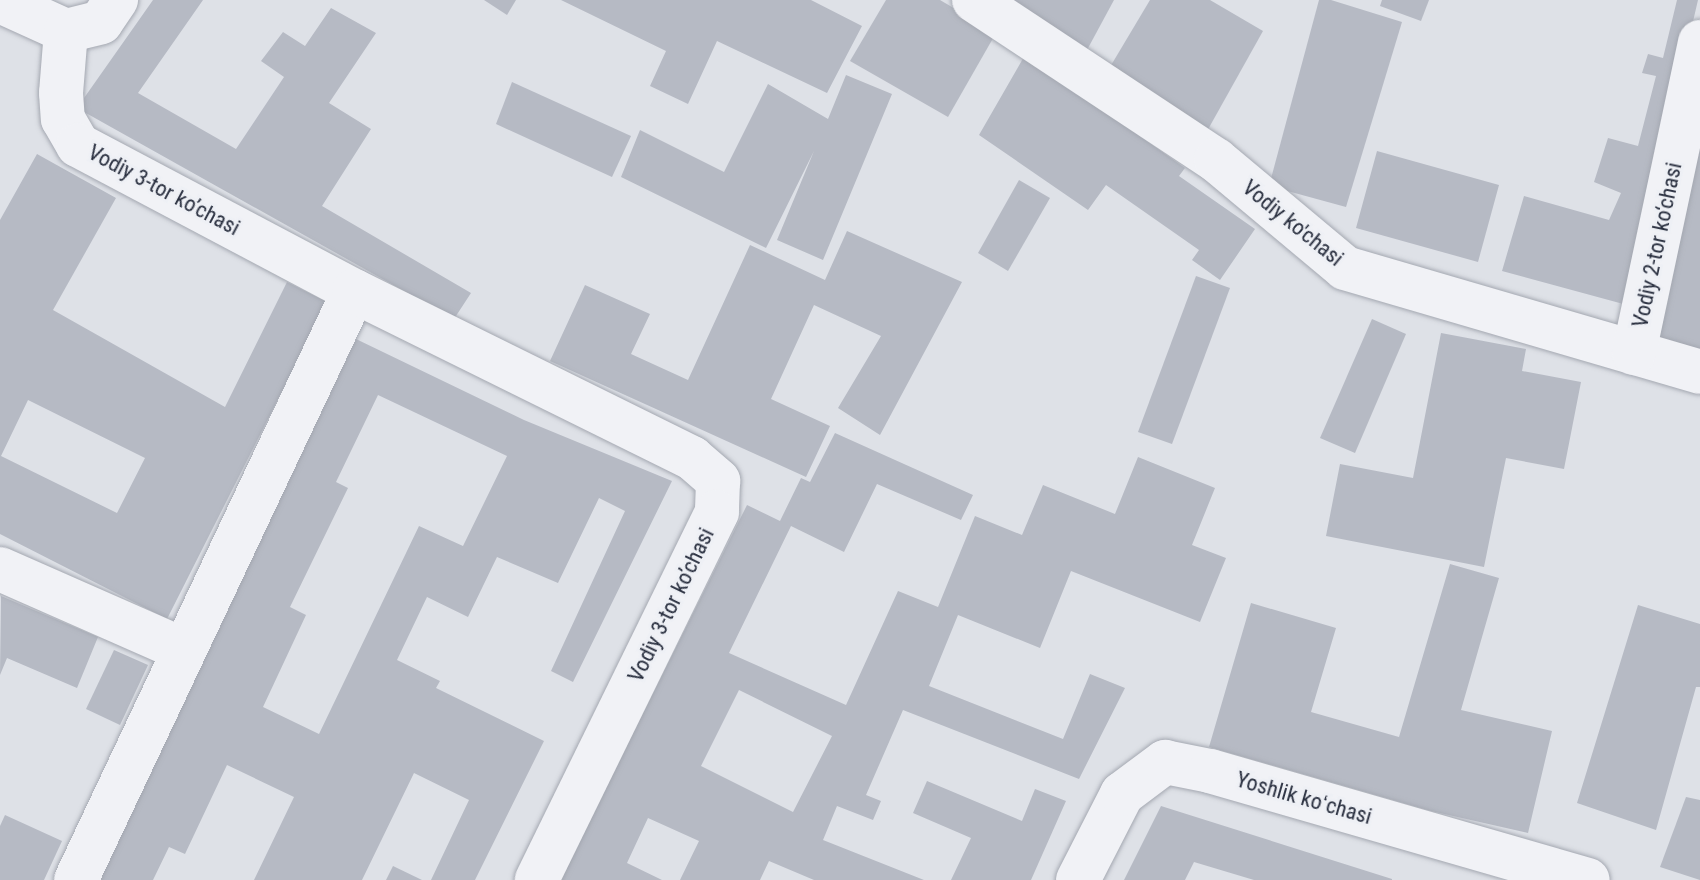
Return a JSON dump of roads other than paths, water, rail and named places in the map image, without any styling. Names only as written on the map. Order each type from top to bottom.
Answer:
[{"type":"street","points":[[0,1],[66,31],[101,22],[116,0]]},
{"type":"street","name":"Vodiy ko'chasi","points":[[974,0],[1216,160],[1345,268],[1700,372]]},
{"type":"street","name":"Vodiy 3-tor koʼchasi","points":[[66,31],[61,93],[63,119],[78,145],[354,291],[692,458],[718,481],[717,512],[537,880]]},
{"type":"street","name":"Vodiy 2-tor ko‘chasi","points":[[1634,353],[1700,42]]},
{"type":"street","points":[[76,880],[354,291]]},
{"type":"street","points":[[0,569],[184,650]]},
{"type":"street","name":"Yoshlik koʻchasi","points":[[1078,880],[1122,794],[1165,762],[1210,771],[1588,880]]}]
